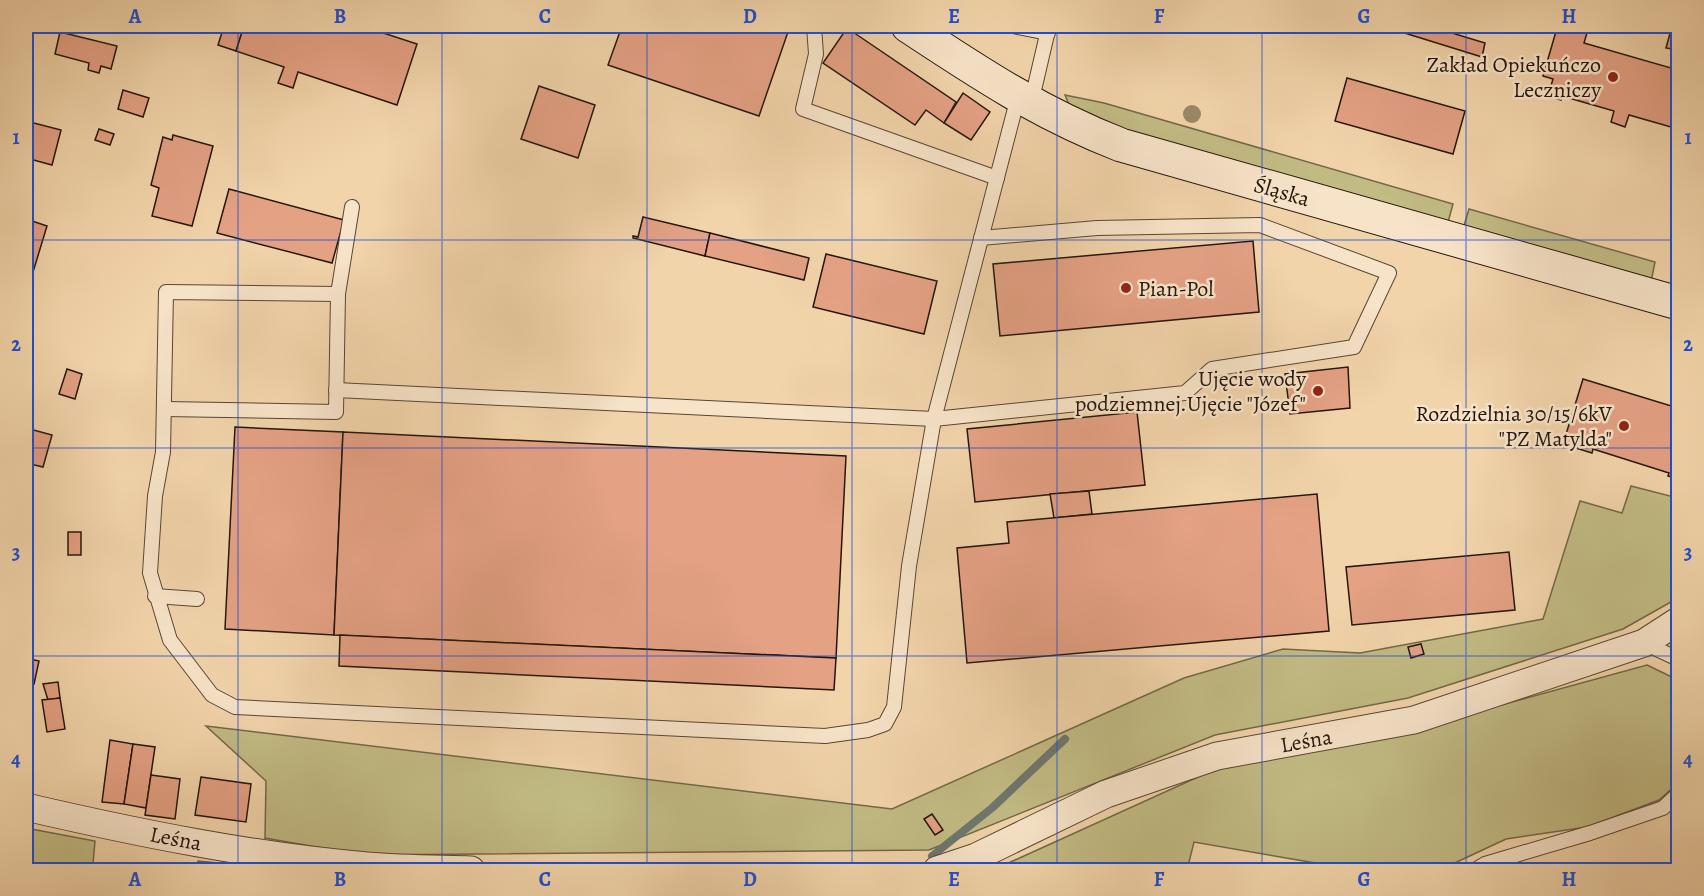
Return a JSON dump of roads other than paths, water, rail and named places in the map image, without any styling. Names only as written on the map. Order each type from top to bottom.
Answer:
[{"type":"main road","name":"Śląska","points":[[908,26],[1024,101],[1090,134],[1141,152],[1678,303]]},
{"type":"street","name":"Leśna","points":[[937,870],[976,857],[1106,794],[1217,756],[1414,720],[1644,643],[1678,621]]},
{"type":"street","name":"Leśna","points":[[26,807],[190,841],[263,852],[367,866],[471,870]]},
{"type":"lane","points":[[814,26],[816,54],[803,109],[997,178]]},
{"type":"lane","points":[[338,294],[166,292],[163,452],[155,496],[150,573],[170,640],[212,695],[235,707],[825,736],[868,730],[885,724],[894,707],[909,566],[934,419],[997,178],[1049,29],[1013,26]]},
{"type":"lane","points":[[164,409],[336,412],[338,294],[352,207]]},
{"type":"lane","points":[[336,390],[934,419],[1185,393],[1212,369],[1354,347],[1389,273],[1260,225],[1097,228],[981,238]]},
{"type":"lane","points":[[156,596],[197,599]]},
{"type":"lane","points":[[1644,643],[1678,659]]},
{"type":"lane","points":[[1475,870],[1485,864],[1590,833],[1663,808],[1678,795]]},
{"type":"waterway","points":[[932,856],[992,808],[1065,739]]},
{"type":"place","name":"Zakład Opiekuńczo Leczniczy","points":[[1613,77]]},
{"type":"place","name":"Pian-Pol","points":[[1126,288]]},
{"type":"place","name":"Ujęcie wody podziemnej.Ujęcie \"Józef\"","points":[[1318,391]]},
{"type":"place","name":"Rozdzielnia 30/15/6kV \"PZ Matylda\"","points":[[1624,426]]}]
